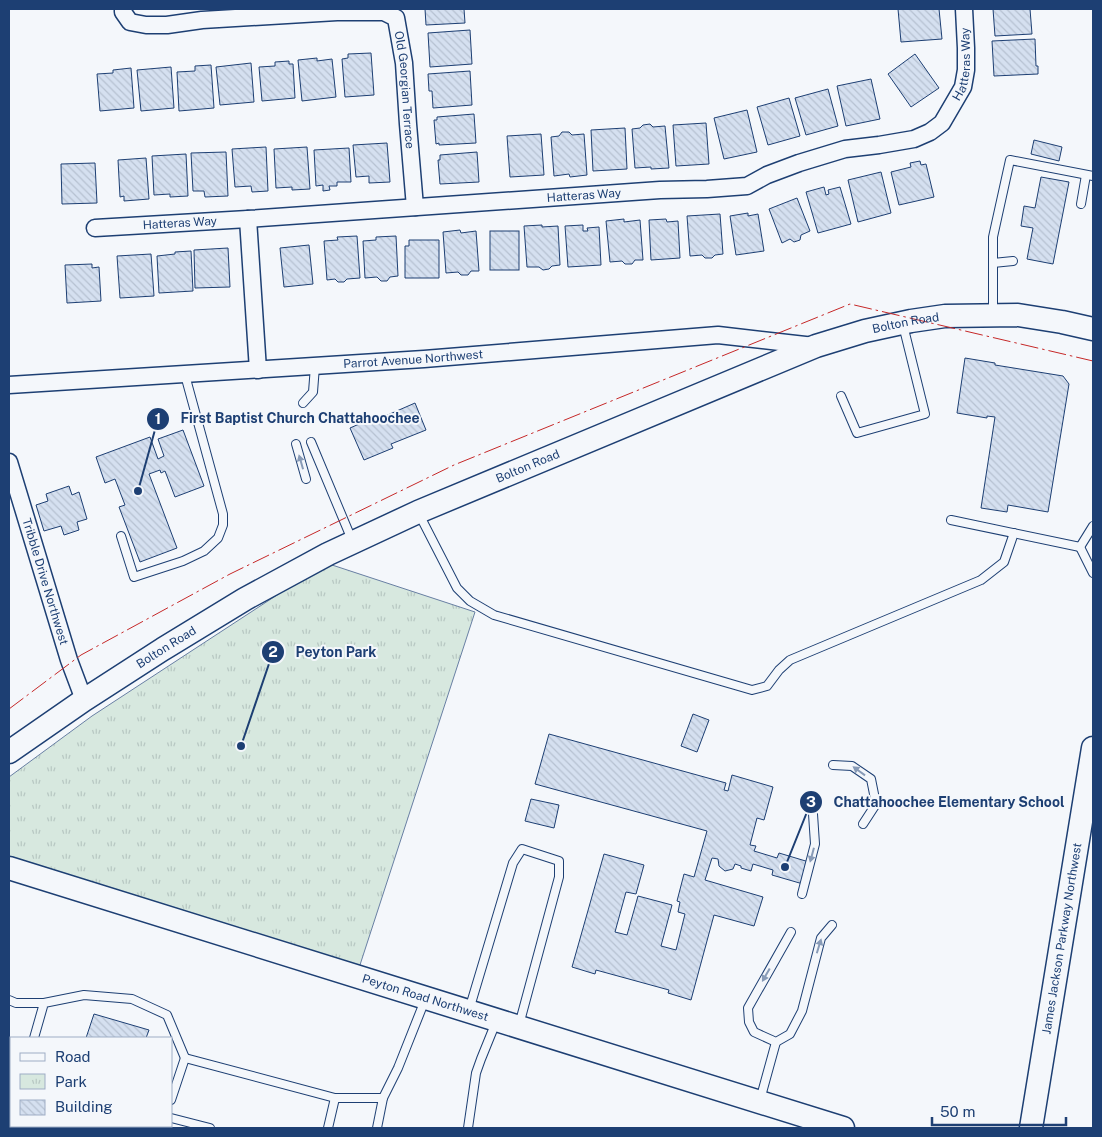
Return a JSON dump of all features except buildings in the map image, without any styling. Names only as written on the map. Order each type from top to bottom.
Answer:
[{"type":"main road","name":"Bolton Road","points":[[9,752],[162,649],[245,599],[328,554],[418,512],[816,346],[865,331],[945,316],[1018,315],[1093,329]]},
{"type":"main road","name":"James Jackson Parkway Northwest","points":[[1031,1128],[1093,748]]},
{"type":"main road","name":"Peyton Road Northwest","points":[[9,868],[843,1128]]},
{"type":"street","name":"Old Georgian Terrace","points":[[123,9],[130,22],[146,25],[337,12],[384,12],[396,18],[404,63],[415,207]]},
{"type":"street","name":"Hatteras Way","points":[[95,228],[660,190],[746,186],[767,175],[799,163],[845,149],[914,139],[930,132],[942,123],[963,87],[966,70],[964,9]]},
{"type":"street","points":[[248,219],[258,370]]},
{"type":"street","name":"Parrot Avenue Northwest","points":[[9,385],[424,360],[718,335],[816,346]]},
{"type":"street","name":"Tribble Drive Northwest","points":[[9,462],[56,604],[70,660],[84,700]]},
{"type":"lane","points":[[993,316],[993,237],[1010,160],[1090,176],[1081,204]]},
{"type":"lane","points":[[993,263],[1013,261]]},
{"type":"lane","points":[[842,396],[857,433],[925,414],[903,323]]},
{"type":"lane","points":[[304,403],[313,392],[315,366]]},
{"type":"lane","points":[[121,536],[134,577],[183,561],[204,551],[218,538],[223,514],[185,374]]},
{"type":"lane","points":[[311,442],[353,542]]},
{"type":"lane","points":[[296,444],[306,479]]},
{"type":"lane","points":[[418,512],[457,588],[470,601],[494,615],[752,690],[767,686],[779,670],[790,660],[981,580],[1004,562],[1014,533]]},
{"type":"lane","points":[[951,520],[1080,546]]},
{"type":"lane","points":[[1080,546],[1093,526]]},
{"type":"lane","points":[[1080,546],[1093,572]]},
{"type":"lane","points":[[833,765],[852,766],[871,780],[876,804],[864,824]]},
{"type":"lane","points":[[802,894],[815,844],[813,814]]},
{"type":"lane","points":[[469,1012],[513,863],[522,849],[559,861],[559,877],[518,1027]]},
{"type":"lane","points":[[759,1102],[776,1042],[790,1034],[802,1011],[821,938],[832,926]]},
{"type":"lane","points":[[776,1042],[754,1032],[749,1022],[748,1008],[791,932]]},
{"type":"lane","points":[[9,1000],[16,1003],[44,1003],[84,995],[132,999],[167,1015],[185,1058],[172,1097]]},
{"type":"lane","points":[[377,1128],[384,1098],[426,998]]},
{"type":"lane","points":[[34,1037],[44,1003]]},
{"type":"lane","points":[[468,1128],[476,1073],[496,1020]]},
{"type":"lane","points":[[185,1058],[335,1098],[384,1098]]},
{"type":"lane","points":[[328,1128],[335,1098]]},
{"type":"lane","points":[[172,1118],[210,1128]]},
{"type":"green space","points":[[326,563],[475,612],[358,971],[9,860],[9,777],[92,716]]},
{"type":"power","points":[[9,709],[81,655],[230,574],[454,465],[850,304],[1093,361]]},
{"type":"place","name":"First Baptist Church Chattahoochee","points":[[138,491]]},
{"type":"place","name":"Peyton Park","points":[[241,746]]},
{"type":"place","name":"Chattahoochee Elementary School","points":[[785,867]]}]
